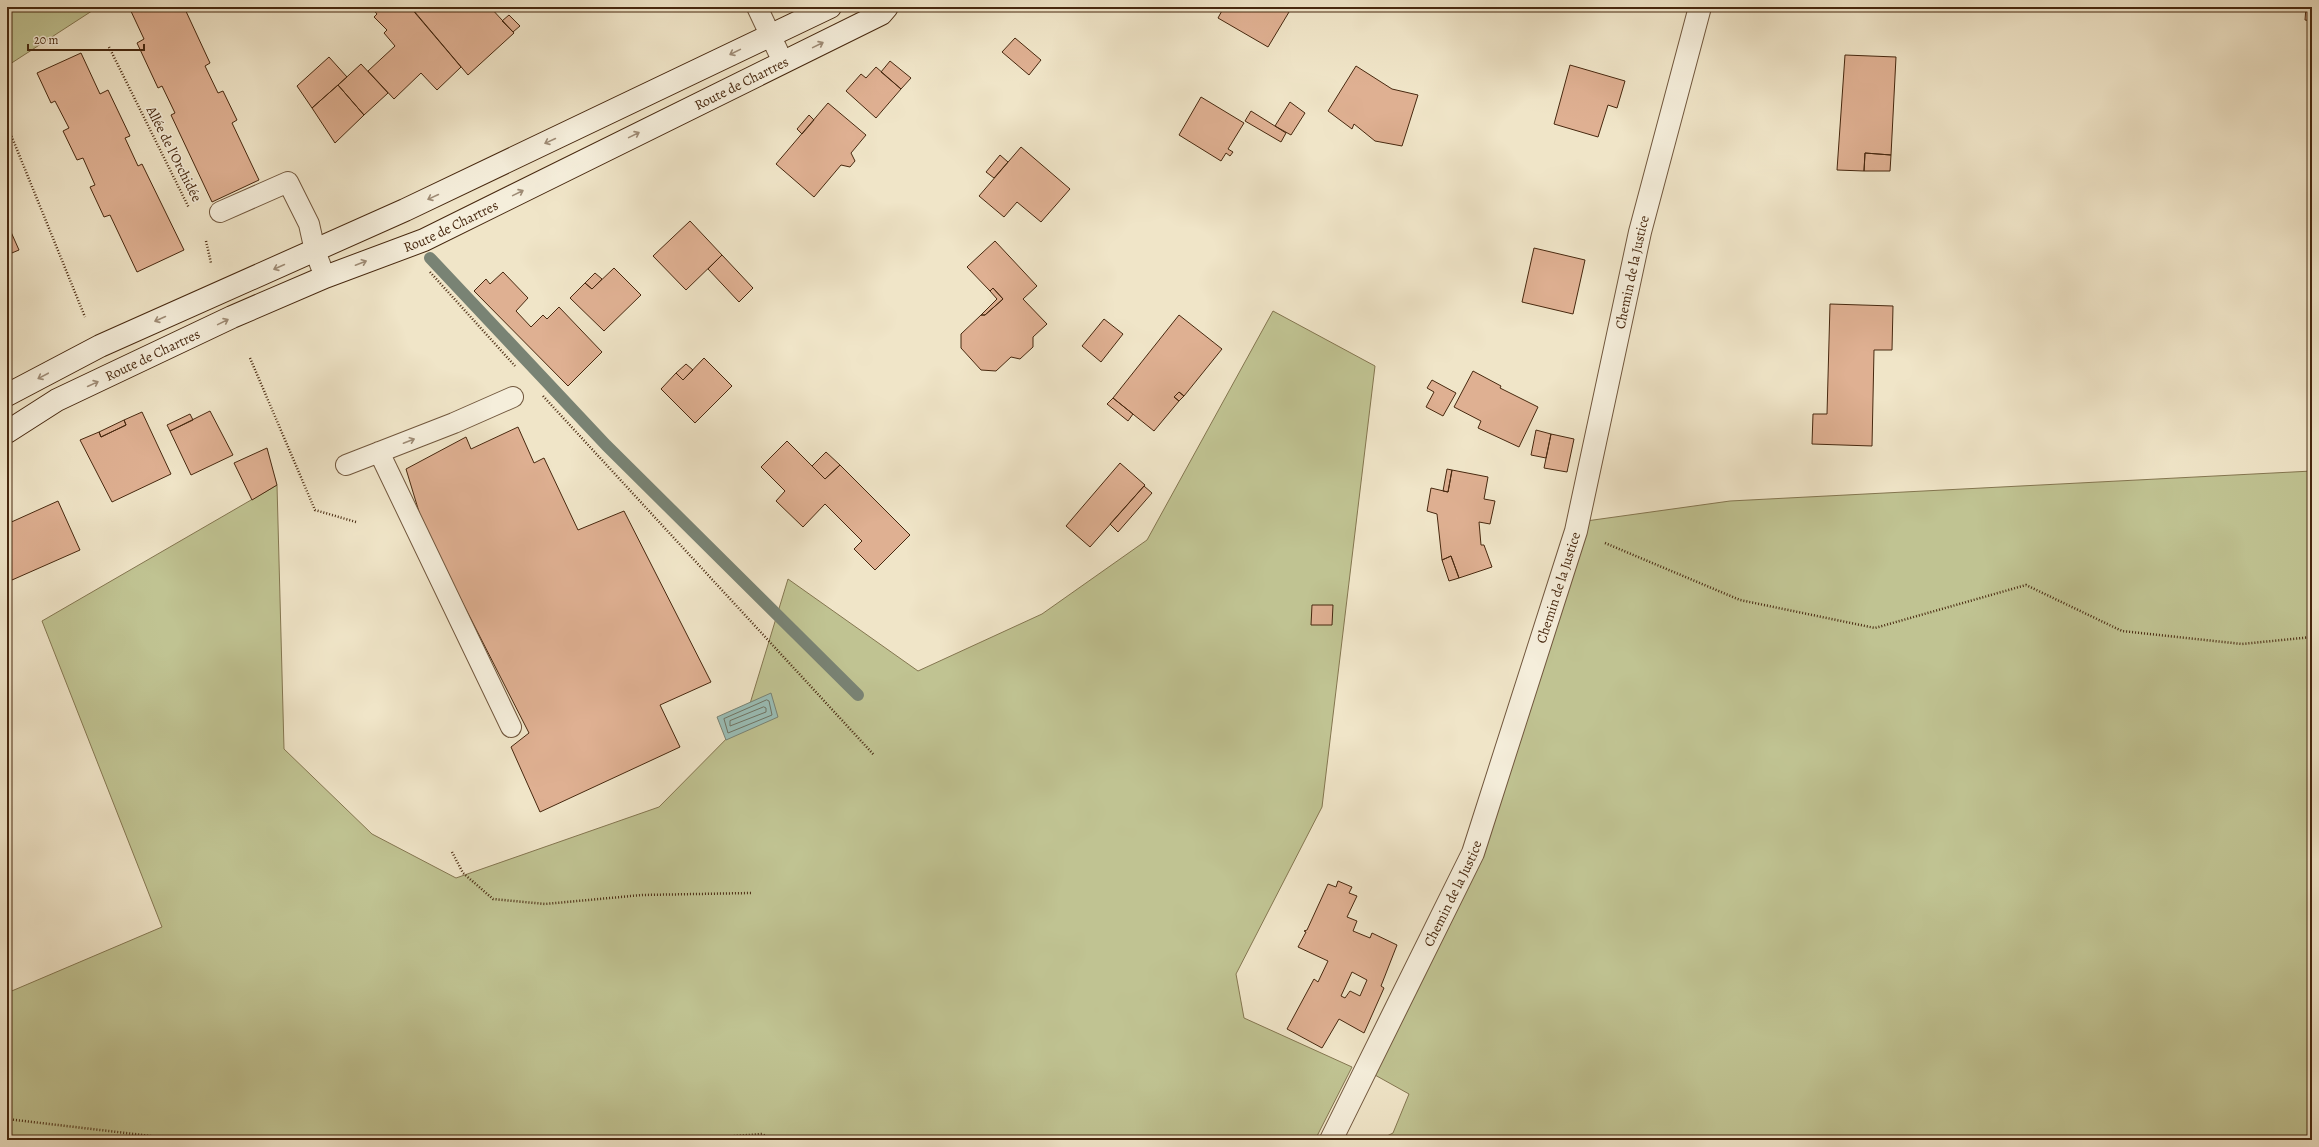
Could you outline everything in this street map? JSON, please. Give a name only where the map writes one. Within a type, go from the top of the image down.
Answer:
[{"type":"main road","name":"Route de Chartres","points":[[7,395],[100,346],[315,251],[572,132],[830,7]]},
{"type":"main road","name":"Route de Chartres","points":[[7,432],[58,400],[232,317],[325,277],[409,244],[424,240],[881,14],[887,7]]},
{"type":"main road","name":"Chemin de la Justice","points":[[1331,1140],[1473,853],[1576,531],[1640,232],[1700,7]]},
{"type":"lane","points":[[757,7],[783,62]]},
{"type":"lane","points":[[220,212],[288,182],[309,224],[315,251],[325,277]]},
{"type":"lane","points":[[346,465],[454,423],[513,397]]},
{"type":"lane","points":[[379,452],[511,727]]},
{"type":"path","name":"Allée de l'Orchidée","points":[[109,47],[191,210]]},
{"type":"path","points":[[7,125],[86,320]]},
{"type":"path","points":[[205,239],[209,246],[211,267]]},
{"type":"path","points":[[409,244],[436,281],[518,369]]},
{"type":"path","points":[[250,358],[315,510],[356,522]]},
{"type":"path","points":[[539,392],[874,755]]},
{"type":"path","points":[[1576,531],[1740,600],[1875,628],[2026,585],[2122,631],[2242,644],[2312,636]]},
{"type":"path","points":[[452,852],[463,873],[493,899],[544,904],[642,895],[751,893]]},
{"type":"path","points":[[7,1118],[185,1140]]},
{"type":"path","points":[[680,1140],[762,1134],[774,1140]]},
{"type":"green space","points":[[7,7],[98,7],[7,66]]},
{"type":"green space","points":[[1273,311],[1375,366],[1322,807],[1236,974],[1244,1018],[1352,1067],[1315,1140],[7,1140],[7,993],[162,927],[42,621],[277,485],[284,749],[372,834],[456,878],[659,807],[745,720],[788,579],[918,671],[1042,614],[1147,540]]},
{"type":"green space","points":[[2312,471],[2312,1140],[1379,1140],[1393,1133],[1409,1094],[1366,1070],[1473,853],[1579,522],[1730,501]]},
{"type":"water","points":[[771,693],[778,717],[726,740],[717,717]]},
{"type":"building","points":[[129,7],[184,7],[210,63],[205,66],[218,93],[223,91],[237,120],[232,123],[259,180],[212,202],[171,115],[175,113],[162,86],[158,88],[137,43],[144,39]]},
{"type":"building","points":[[371,7],[410,7],[461,67],[437,90],[421,73],[394,99],[368,71],[395,46],[384,33],[387,30],[374,17],[377,14]]},
{"type":"building","points":[[419,7],[490,7],[514,33],[468,75],[414,11]]},
{"type":"building","points":[[1224,7],[1292,7],[1268,47],[1218,18]]},
{"type":"building","points":[[2306,7],[2312,7],[2312,21],[2305,20]]},
{"type":"building","points":[[509,15],[520,26],[513,32],[502,21]]},
{"type":"building","points":[[1015,38],[1041,60],[1029,75],[1002,52]]},
{"type":"building","points":[[81,53],[100,94],[108,90],[130,136],[125,138],[138,166],[142,164],[184,250],[137,272],[110,215],[104,217],[90,187],[95,185],[83,158],[77,160],[63,131],[69,128],[55,101],[51,103],[37,73]]},
{"type":"building","points":[[1845,55],[1896,57],[1891,155],[1865,153],[1864,171],[1837,170]]},
{"type":"building","points":[[329,57],[347,77],[312,108],[297,86]]},
{"type":"building","points":[[890,61],[911,78],[901,89],[881,72]]},
{"type":"building","points":[[361,64],[388,93],[364,115],[338,85]]},
{"type":"building","points":[[1570,65],[1625,81],[1617,108],[1608,105],[1598,137],[1554,124]]},
{"type":"building","points":[[1356,66],[1392,89],[1418,95],[1402,146],[1375,141],[1354,124],[1352,129],[1328,111]]},
{"type":"building","points":[[876,67],[901,89],[876,118],[846,91],[861,74],[866,78]]},
{"type":"building","points":[[338,85],[364,115],[335,143],[312,108]]},
{"type":"building","points":[[1201,97],[1244,123],[1228,149],[1233,152],[1230,156],[1226,153],[1221,161],[1179,135]]},
{"type":"building","points":[[1290,102],[1305,113],[1291,135],[1275,126]]},
{"type":"building","points":[[828,103],[866,135],[851,153],[855,161],[850,167],[841,165],[814,197],[776,164]]},
{"type":"building","points":[[1251,111],[1286,133],[1281,142],[1245,121]]},
{"type":"building","points":[[809,115],[814,120],[802,134],[797,129]]},
{"type":"building","points":[[1021,147],[1070,189],[1041,222],[1017,202],[1004,217],[979,196]]},
{"type":"building","points":[[1865,153],[1891,155],[1890,171],[1864,171]]},
{"type":"building","points":[[1000,155],[1008,162],[994,178],[986,172]]},
{"type":"building","points":[[690,221],[722,255],[686,290],[653,256]]},
{"type":"building","points":[[7,223],[19,250],[7,255]]},
{"type":"building","points":[[995,241],[1037,286],[1023,299],[1047,324],[1033,337],[1033,347],[1020,359],[1011,357],[996,371],[981,370],[961,348],[961,334],[981,315],[985,315],[1003,299],[993,288],[990,291],[967,267]]},
{"type":"building","points":[[1534,248],[1585,260],[1573,314],[1522,302]]},
{"type":"building","points":[[722,255],[753,288],[739,302],[708,269]]},
{"type":"building","points":[[614,268],[641,295],[604,331],[570,298],[585,283],[592,289]]},
{"type":"building","points":[[503,272],[528,298],[516,311],[531,327],[543,315],[547,319],[559,307],[602,352],[568,386],[474,291],[486,279],[490,284]]},
{"type":"building","points":[[595,273],[602,279],[592,289],[585,283]]},
{"type":"building","points":[[993,288],[1003,299],[985,315],[981,315],[997,299],[990,291]]},
{"type":"building","points":[[1830,304],[1893,306],[1892,350],[1874,350],[1872,446],[1812,444],[1813,414],[1827,414]]},
{"type":"building","points":[[1179,315],[1222,349],[1184,396],[1179,392],[1174,397],[1179,401],[1154,431],[1113,398]]},
{"type":"building","points":[[1104,319],[1123,334],[1101,362],[1082,346]]},
{"type":"building","points":[[704,358],[732,386],[695,423],[661,389],[676,373],[683,380]]},
{"type":"building","points":[[686,364],[693,370],[683,380],[676,373]]},
{"type":"building","points":[[1473,371],[1501,386],[1500,388],[1538,407],[1519,447],[1478,428],[1481,421],[1454,407]]},
{"type":"building","points":[[1432,380],[1456,393],[1443,416],[1426,407],[1434,392],[1427,388]]},
{"type":"building","points":[[1179,392],[1184,396],[1179,401],[1174,397]]},
{"type":"building","points":[[1113,398],[1133,414],[1128,421],[1107,404]]},
{"type":"building","points":[[210,411],[233,455],[191,475],[170,431]]},
{"type":"building","points":[[142,412],[171,474],[112,502],[80,440],[99,432],[101,437],[126,425],[124,420]]},
{"type":"building","points":[[190,414],[193,420],[170,431],[167,425]]},
{"type":"building","points":[[124,420],[126,425],[101,437],[99,432]]},
{"type":"building","points":[[518,427],[534,463],[544,458],[578,530],[624,511],[711,682],[660,705],[680,747],[540,812],[511,747],[529,733],[423,525],[406,469],[466,437],[471,449]]},
{"type":"building","points":[[1536,430],[1551,434],[1546,458],[1531,455]]},
{"type":"building","points":[[1551,434],[1574,439],[1567,472],[1544,468]]},
{"type":"building","points":[[787,441],[825,479],[840,465],[910,535],[875,570],[854,549],[862,541],[825,504],[803,527],[776,501],[785,491],[761,467]]},
{"type":"building","points":[[267,448],[277,485],[252,500],[234,463]]},
{"type":"building","points":[[826,452],[840,465],[825,479],[812,466]]},
{"type":"building","points":[[1120,463],[1145,485],[1090,547],[1066,526]]},
{"type":"building","points":[[1447,469],[1452,470],[1448,492],[1443,491]]},
{"type":"building","points":[[1452,470],[1488,477],[1484,499],[1495,501],[1490,524],[1479,522],[1481,545],[1484,545],[1492,567],[1459,578],[1451,556],[1442,560],[1437,514],[1427,511],[1431,488],[1448,492]]},
{"type":"building","points":[[1144,486],[1152,493],[1118,532],[1110,524]]},
{"type":"building","points":[[58,501],[80,550],[12,580],[7,569],[7,524]]},
{"type":"building","points":[[1451,556],[1459,578],[1449,581],[1442,560]]},
{"type":"building","points":[[1312,605],[1333,605],[1332,625],[1311,625]]},
{"type":"building","points":[[1338,881],[1352,887],[1349,893],[1357,896],[1347,917],[1357,921],[1353,931],[1370,938],[1372,933],[1397,945],[1381,986],[1384,988],[1364,1033],[1339,1019],[1322,1048],[1287,1029],[1314,979],[1318,982],[1328,961],[1298,947],[1306,932],[1304,931],[1307,930],[1328,884],[1336,887]],"holes":[[[1352,972],[1367,980],[1360,996],[1350,991],[1345,998],[1341,996]]]},
{"type":"waterway","points":[[430,258],[606,445],[858,695]]}]
